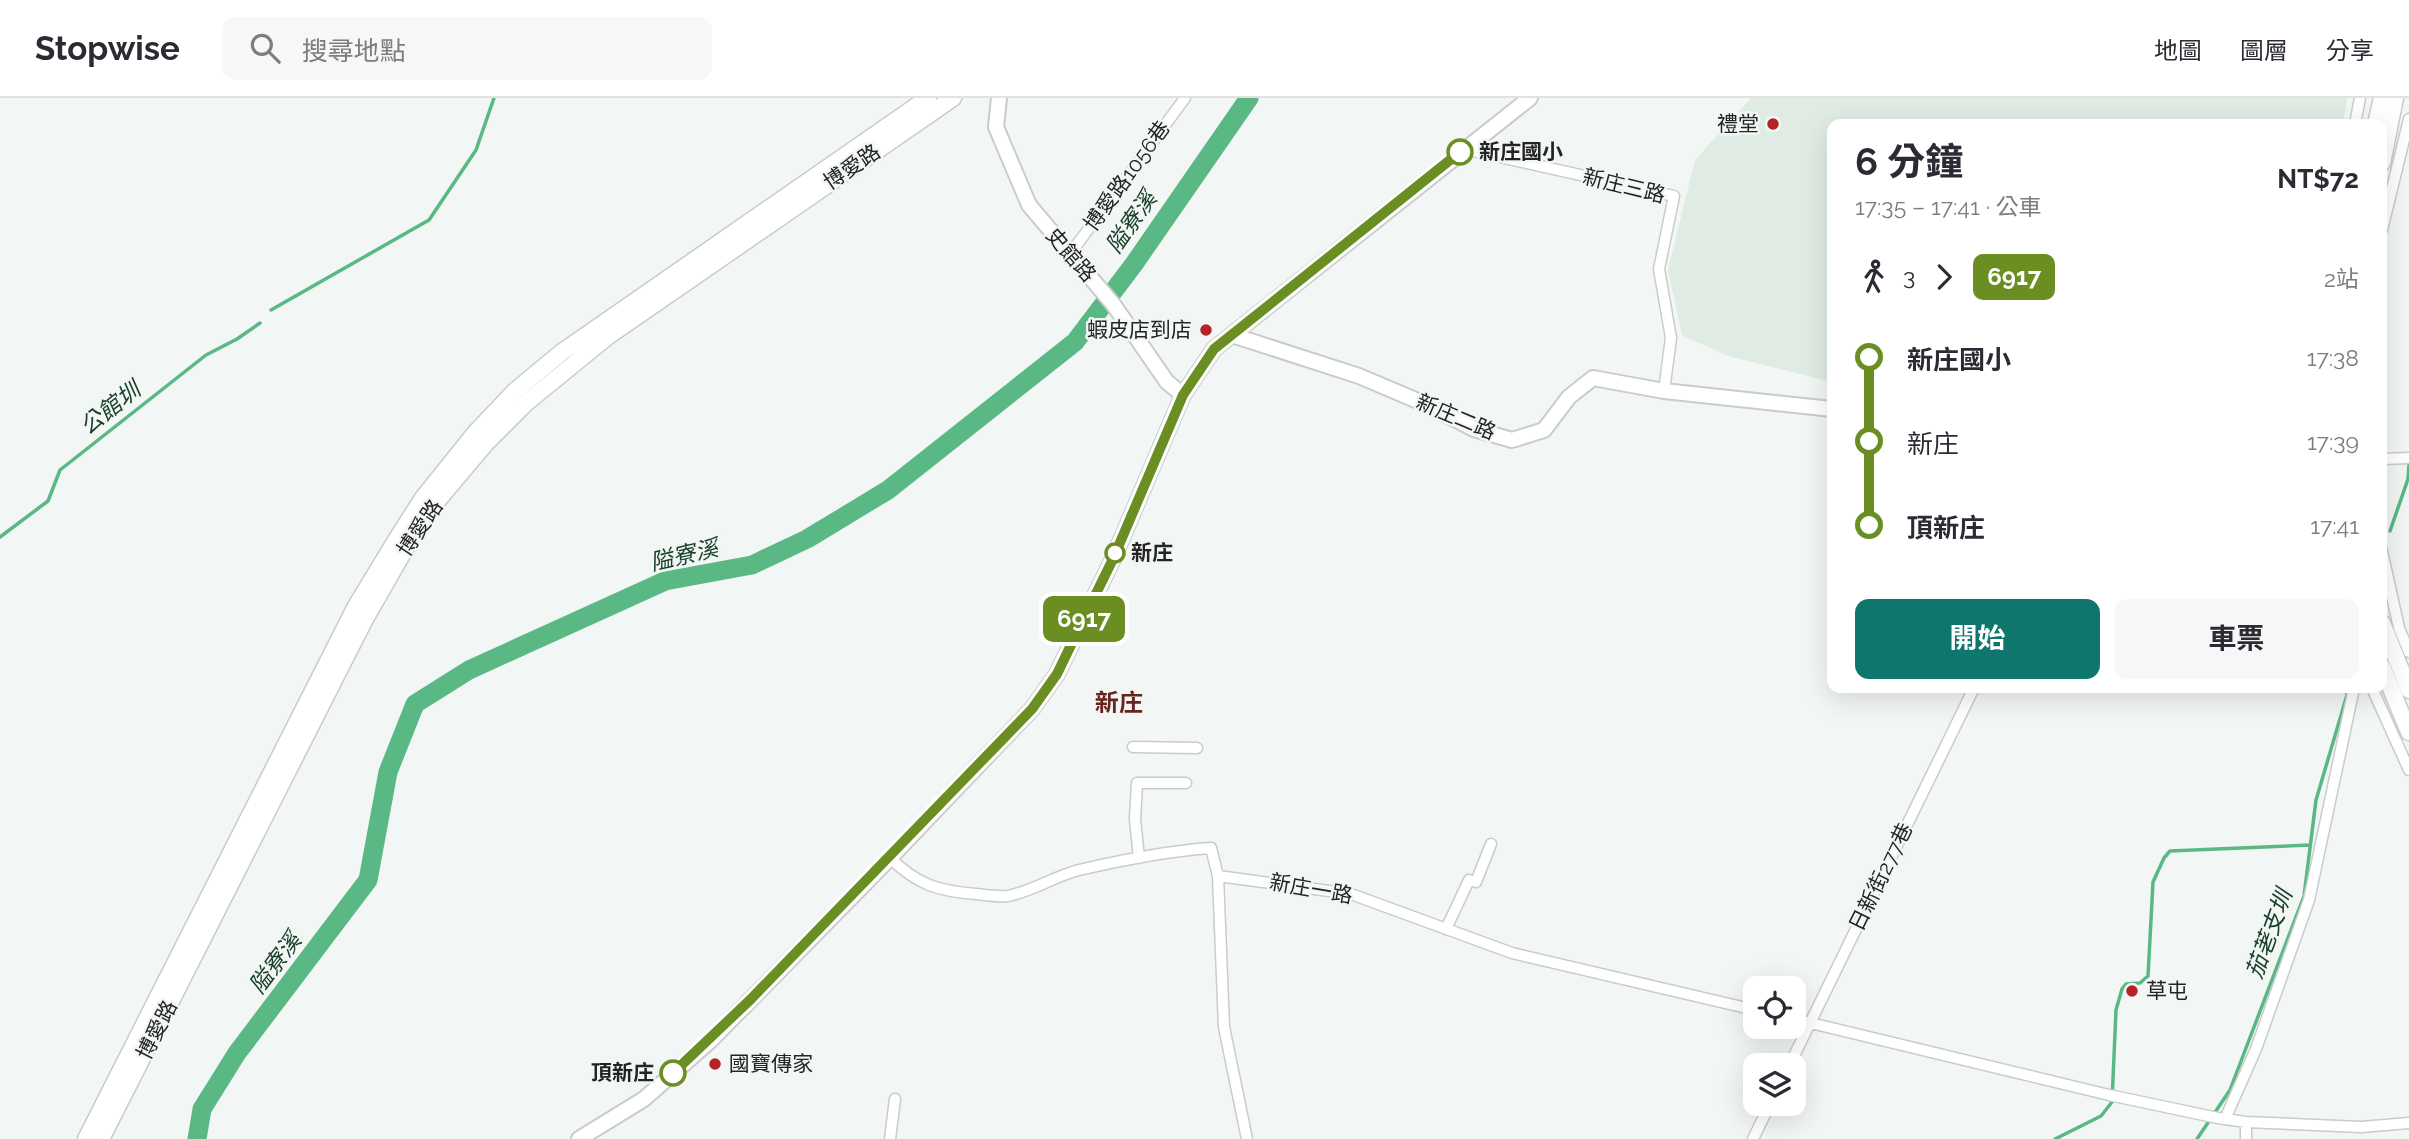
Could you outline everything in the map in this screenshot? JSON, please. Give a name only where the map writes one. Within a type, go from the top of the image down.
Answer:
[{"type":"main road","name":"博愛路","points":[[86,1139],[355,608],[423,498],[520,397],[590,331],[928,98]]},
{"type":"main road","name":"博愛路","points":[[520,397],[953,98]]},
{"type":"main road","points":[[2374,98],[2374,119]]},
{"type":"main road","points":[[2376,119],[2382,98]]},
{"type":"main road","points":[[2387,143],[2398,98]]},
{"type":"main road","name":"博愛路","points":[[101,1139],[365,619],[408,544],[481,437]]},
{"type":"main road","points":[[2387,635],[2409,690]]},
{"type":"main road","points":[[2387,679],[2409,732]]},
{"type":"street","name":"史館路","points":[[999,98],[996,127],[1028,205],[1113,304],[1167,382],[1183,395]]},
{"type":"street","name":"博愛路1056巷","points":[[1073,258],[1185,98]]},
{"type":"street","points":[[579,1139],[644,1099],[691,1057],[890,858],[1032,709],[1057,674],[1113,559],[1183,395],[1214,349],[1530,98]]},
{"type":"street","points":[[2356,119],[2360,98]]},
{"type":"street","points":[[2387,197],[2409,119]]},
{"type":"street","name":"新庄三路","points":[[1464,149],[1674,196],[1659,269],[1671,338],[1664,391]]},
{"type":"street","name":"新庄二路","points":[[1232,335],[1359,376],[1425,404],[1474,429],[1512,440],[1544,430],[1569,397],[1592,378],[1664,391],[1827,408]]},
{"type":"street","points":[[2387,459],[2409,458]]},
{"type":"street","points":[[2387,574],[2399,628],[2409,652]]},
{"type":"street","name":"日新街277巷","points":[[1795,1053],[1972,693]]},
{"type":"street","points":[[2217,1118],[2256,1049],[2309,900],[2353,693]]},
{"type":"street","points":[[2374,693],[2409,769]]},
{"type":"street","points":[[1133,747],[1196,748]]},
{"type":"street","points":[[1139,858],[1135,819],[1137,783],[1186,783]]},
{"type":"street","points":[[1446,929],[1469,880],[1476,882],[1491,844]]},
{"type":"street","points":[[890,858],[907,875],[930,887],[953,892],[1006,896],[1039,887],[1075,871],[1170,850],[1211,848],[1218,876],[1224,1027],[1247,1139]]},
{"type":"street","name":"新庄一路","points":[[1218,876],[1351,894],[1512,953],[1743,1007]]},
{"type":"street","points":[[1806,1022],[2109,1095],[2217,1118],[2246,1122],[2361,1127],[2409,1123]]},
{"type":"street","points":[[890,1139],[895,1099]]},
{"type":"street","points":[[1753,1139],[1764,1116]]},
{"type":"street","points":[[2246,1122],[2246,1139]]},
{"type":"shaded area","points":[[1751,98],[2347,98],[2344,119],[1827,119],[1827,381],[1728,356],[1682,335],[1668,270],[1695,160]]},
{"type":"waterway","name":"公館圳","points":[[271,310],[429,220],[476,150],[494,98]]},
{"type":"waterway","name":"隘寮溪","points":[[197,1139],[202,1109],[237,1053],[368,880],[388,772],[415,704],[469,670],[665,581],[752,565],[807,539],[888,490],[1075,342],[1134,264],[1249,98]]},
{"type":"waterway","name":"公館圳","points":[[0,537],[48,501],[60,470],[206,355],[260,323]]},
{"type":"waterway","points":[[2390,531],[2408,479],[2409,464]]},
{"type":"waterway","name":"茄荖支圳","points":[[2197,1139],[2230,1090],[2304,896],[2316,800],[2347,693]]},
{"type":"waterway","points":[[2055,1139],[2101,1116],[2112,1102],[2116,1010],[2126,984],[2140,983],[2148,976],[2153,882],[2170,851],[2310,845]]},
{"type":"bus line","name":"6917","points":[[673,1073],[710,1041],[1032,709],[1057,674],[1113,559],[1183,395],[1214,349],[1460,152]]},
{"type":"place","name":"禮堂","points":[[1773,124]]},
{"type":"place","name":"新庄國小","points":[[1460,152]]},
{"type":"place","name":"蝦皮店到店","points":[[1206,330]]},
{"type":"place","name":"新庄","points":[[1115,553]]},
{"type":"place","name":"草屯","points":[[2132,991]]},
{"type":"place","name":"國寶傳家","points":[[715,1064]]},
{"type":"place","name":"頂新庄","points":[[673,1073]]},
{"type":"district","name":"新庄","points":[[1119,703]]}]
